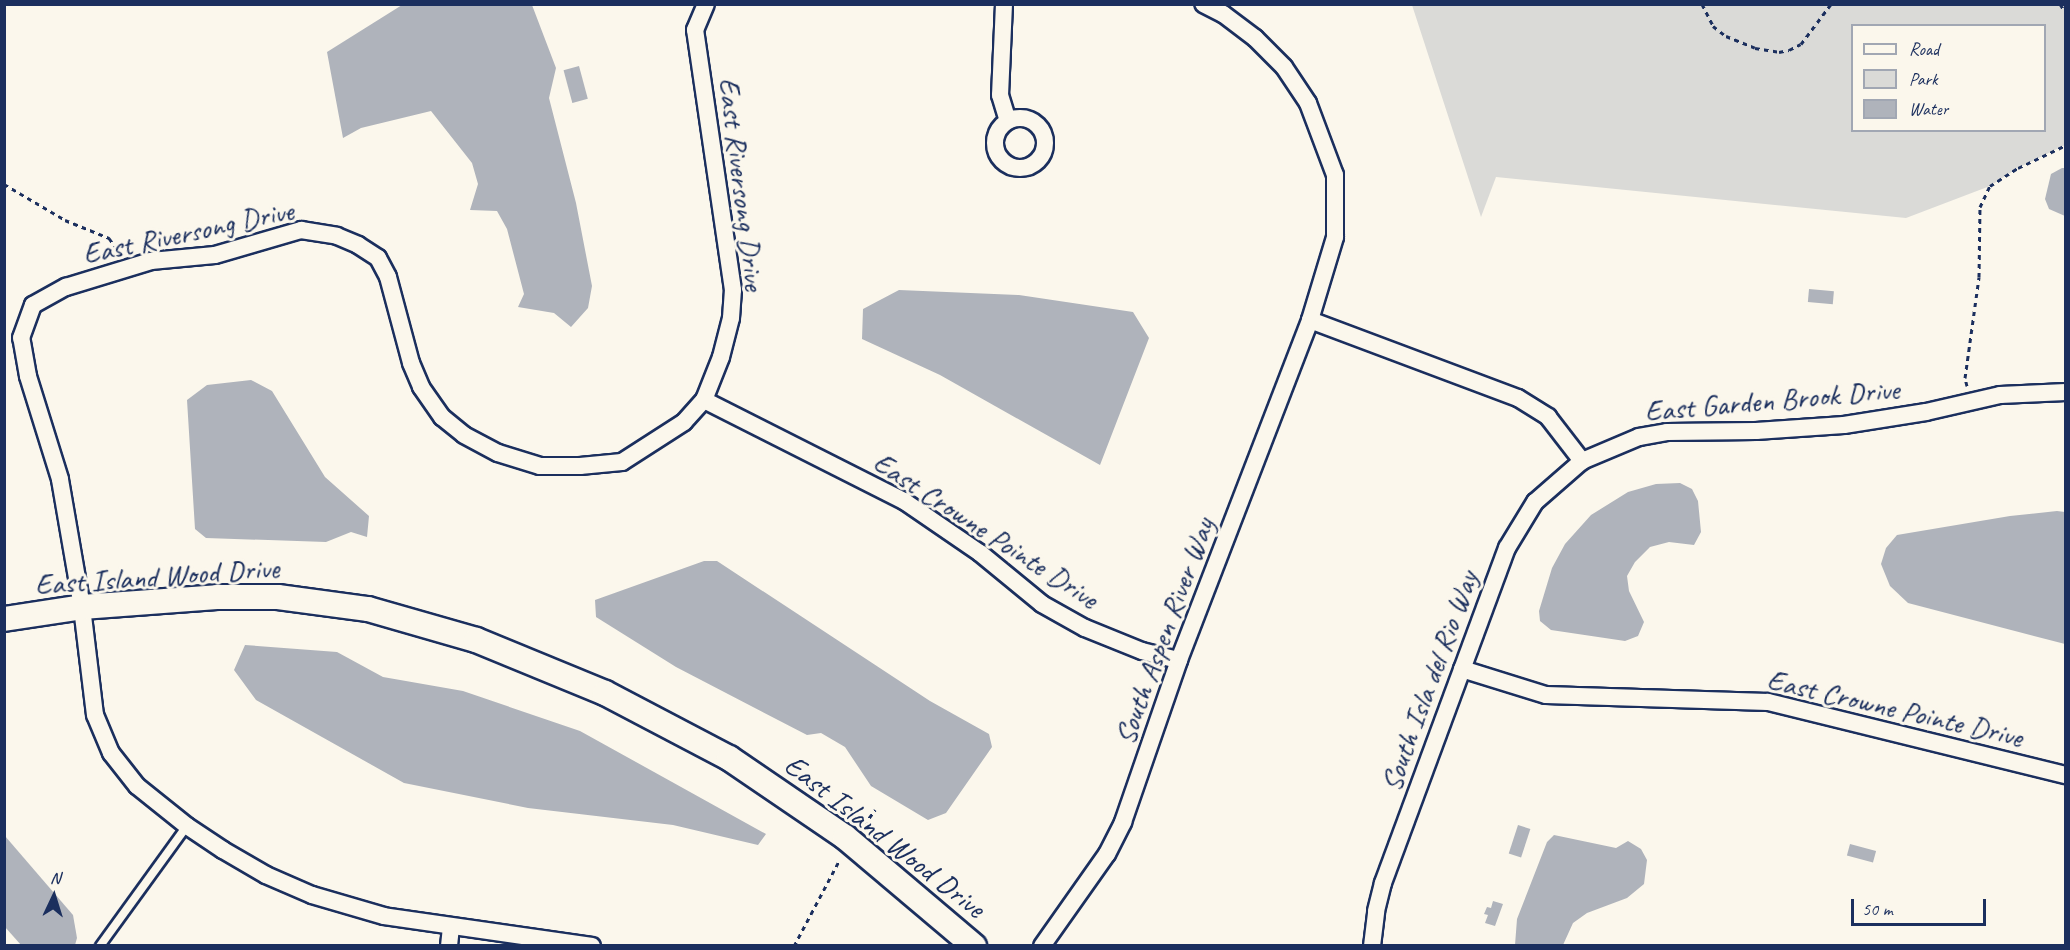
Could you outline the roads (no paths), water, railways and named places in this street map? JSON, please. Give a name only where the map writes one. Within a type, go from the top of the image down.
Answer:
[{"type":"street","name":"East Riversong Drive","points":[[82,607],[60,479],[28,376],[21,338],[33,305],[66,287],[151,261],[215,255],[301,230],[337,236],[358,245],[378,258],[391,285],[411,363],[421,387],[442,417],[464,435],[498,453],[540,466],[580,466],[622,462],[684,422],[704,400],[721,357],[731,318],[733,290],[695,30],[706,4]]},
{"type":"street","points":[[1004,4],[1000,95],[1008,121]]},
{"type":"street","points":[[1203,4],[1223,14],[1255,38],[1284,67],[1308,103],[1327,147],[1335,175],[1335,237],[1310,320],[1518,399],[1548,417],[1582,461]]},
{"type":"street","name":"South Aspen River Way","points":[[1042,945],[1107,854],[1123,822],[1179,660],[1310,320]]},
{"type":"street","name":"East Garden Brook Drive","points":[[1582,461],[1639,437],[1667,432],[1756,431],[1844,426],[2000,395],[2066,392]]},
{"type":"street","name":"East Crowne Pointe Drive","points":[[704,400],[904,501],[980,553],[1042,604],[1085,628],[1142,651],[1179,660]]},
{"type":"street","name":"South Isla del Rio Way","points":[[1372,945],[1376,911],[1383,883],[1507,548],[1534,502],[1582,461]]},
{"type":"street","name":"East Island Wood Drive","points":[[4,619],[82,607],[217,597],[308,600],[397,616],[487,644],[605,693],[729,758],[845,837],[974,945]]},
{"type":"street","points":[[82,607],[95,715],[106,744],[123,771],[137,786],[187,826],[266,875],[312,895],[384,916],[592,945]]},
{"type":"street","name":"East Crowne Pointe Drive","points":[[1462,669],[1546,695],[1767,702],[2066,775]]},
{"type":"street","points":[[448,945],[451,927]]},
{"type":"lane","points":[[100,945],[187,826]]},
{"type":"water","points":[[402,5],[532,5],[556,68],[549,98],[576,203],[592,286],[588,308],[571,327],[554,313],[518,307],[524,294],[507,229],[497,211],[470,210],[478,184],[472,163],[431,111],[361,128],[343,138],[327,52]]},
{"type":"water","points":[[579,66],[588,99],[572,103],[564,70]]},
{"type":"water","points":[[2065,168],[2065,216],[2049,209],[2045,199],[2051,174]]},
{"type":"water","points":[[1809,289],[1834,291],[1833,304],[1808,302]]},
{"type":"water","points":[[899,290],[1019,295],[1133,312],[1149,338],[1100,465],[940,375],[862,339],[863,309]]},
{"type":"water","points":[[251,380],[272,391],[325,477],[369,516],[367,537],[351,532],[326,542],[206,538],[195,529],[187,400],[207,385]]},
{"type":"water","points":[[1680,483],[1692,489],[1698,501],[1701,532],[1694,545],[1669,542],[1650,547],[1635,562],[1627,576],[1629,591],[1644,622],[1638,636],[1625,641],[1551,630],[1540,621],[1539,611],[1552,568],[1565,544],[1591,515],[1628,492],[1656,484]]},
{"type":"water","points":[[2065,512],[2065,644],[1908,603],[1890,586],[1881,564],[1886,548],[1897,535],[2010,516]]},
{"type":"water","points":[[704,561],[717,561],[930,701],[989,734],[992,747],[946,813],[928,820],[871,786],[845,747],[821,733],[807,735],[676,667],[596,617],[595,600]]},
{"type":"water","points":[[245,645],[337,652],[383,677],[463,691],[580,731],[766,834],[758,845],[673,825],[528,808],[404,783],[256,700],[234,670]]},
{"type":"water","points":[[1518,825],[1530,829],[1521,858],[1509,854]]},
{"type":"water","points":[[1554,835],[1616,848],[1628,841],[1641,849],[1647,860],[1644,884],[1627,898],[1587,913],[1573,923],[1563,945],[1515,945],[1517,919],[1547,842]]},
{"type":"water","points":[[5,836],[73,915],[77,938],[75,945],[21,945],[5,927]]},
{"type":"water","points":[[1850,844],[1876,851],[1873,863],[1847,856]]},
{"type":"water","points":[[1493,901],[1503,904],[1495,926],[1485,923],[1488,915],[1484,914],[1487,907],[1491,908]]}]
